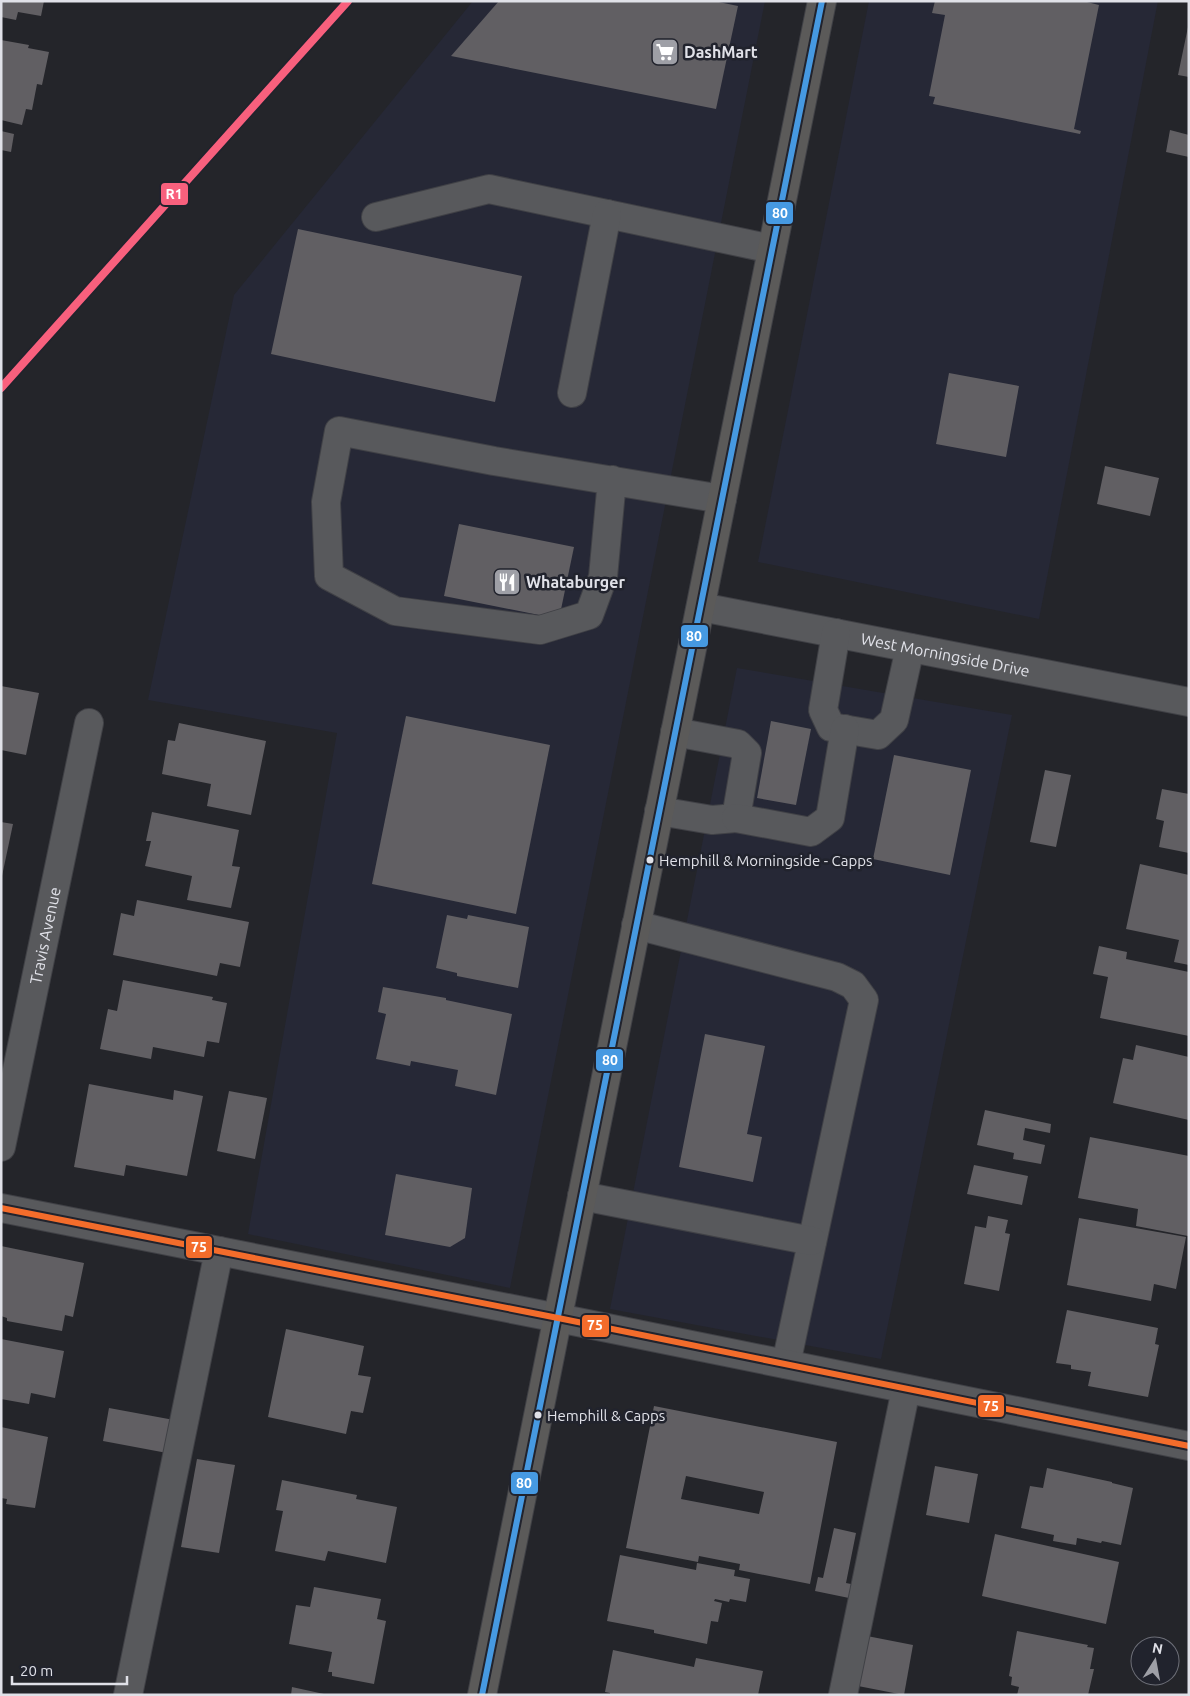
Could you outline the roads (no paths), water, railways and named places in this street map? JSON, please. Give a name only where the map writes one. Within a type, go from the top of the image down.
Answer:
[{"type":"main road","points":[[482,1695],[822,1]]},
{"type":"street","points":[[376,217],[489,189],[772,249]]},
{"type":"street","points":[[572,393],[607,214]]},
{"type":"street","points":[[612,480],[603,577],[589,615],[540,630],[395,611],[330,576],[326,502],[339,431],[494,461],[612,480],[722,498]]},
{"type":"street","name":"West Morningside Drive","points":[[700,607],[1189,702]]},
{"type":"street","points":[[836,633],[823,710],[831,727],[878,735],[894,720],[910,648]]},
{"type":"street","name":"Travis Avenue","points":[[1,1147],[89,723]]},
{"type":"street","points":[[659,811],[712,820],[736,818],[811,832],[830,818],[845,729]]},
{"type":"street","points":[[675,732],[738,744],[747,753],[736,818]]},
{"type":"street","points":[[636,925],[837,977],[853,985],[864,1000],[786,1364]]},
{"type":"street","points":[[582,1196],[812,1241]]},
{"type":"street","points":[[1,1208],[219,1250],[1189,1446]]},
{"type":"street","points":[[128,1695],[219,1250]]},
{"type":"street","points":[[843,1695],[906,1389]]},
{"type":"place","name":"DashMart","points":[[665,52]]},
{"type":"place","name":"Whataburger","points":[[507,582]]},
{"type":"place","name":"Hemphill & Morningside - Capps","points":[[650,860]]},
{"type":"place","name":"Hemphill & Capps","points":[[538,1415]]}]
